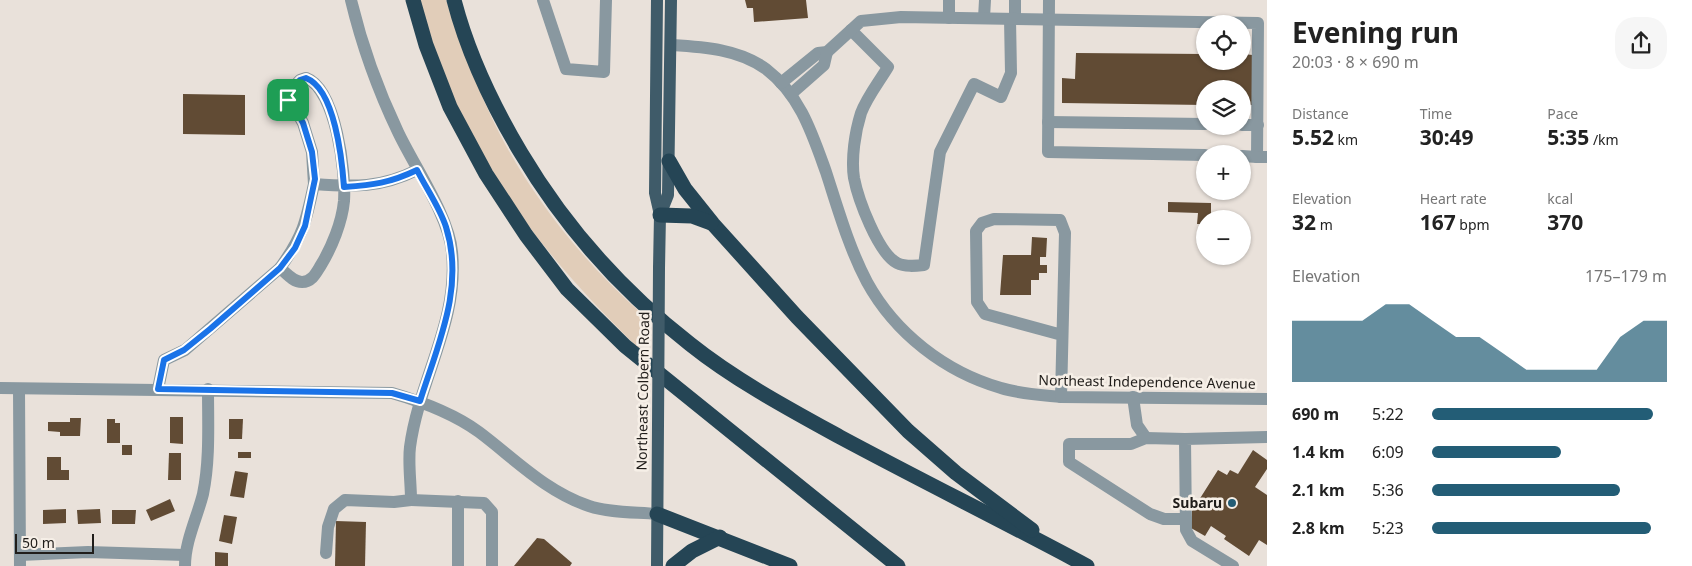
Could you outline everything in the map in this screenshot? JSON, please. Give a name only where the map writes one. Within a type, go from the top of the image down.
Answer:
[{"type":"highway","points":[[413,0],[426,45],[450,108],[486,174],[526,235],[568,289],[625,346],[898,566]]},
{"type":"highway","points":[[454,0],[479,73],[506,128],[533,173],[566,222],[620,282],[655,316],[692,346],[806,418],[1088,566]]},
{"type":"highway","points":[[669,161],[685,189],[712,224],[797,317],[908,431],[956,473],[1001,508],[1088,566]]},
{"type":"highway","points":[[660,216],[692,216],[712,224]]},
{"type":"highway","points":[[657,514],[720,537],[790,566]]},
{"type":"highway","points":[[674,566],[692,551],[720,537]]},
{"type":"main road","name":"Northeast Colbern Road","points":[[656,0],[655,193],[660,216],[658,566]]},
{"type":"main road","name":"Northeast Colbern Road","points":[[660,216],[668,195],[671,0]]},
{"type":"street","points":[[351,0],[362,41],[381,93],[417,170],[446,225],[452,249],[454,272],[449,314],[420,401],[410,448],[412,500]]},
{"type":"street","points":[[543,0],[566,69],[604,72],[606,0]]},
{"type":"street","points":[[949,0],[949,18]]},
{"type":"street","points":[[984,18],[985,0]]},
{"type":"street","points":[[851,30],[888,67],[861,114],[854,152],[854,178],[872,230],[883,250],[896,262],[906,266],[924,265],[940,152],[974,84],[1001,97],[1011,73],[1012,19],[1015,0]]},
{"type":"street","points":[[1049,0],[1048,152],[1196,156]]},
{"type":"street","points":[[791,94],[824,65],[827,52],[851,30],[862,21],[876,18],[1258,23],[1258,125],[1262,157]]},
{"type":"street","name":"Northeast Independence Avenue","points":[[671,45],[725,51],[748,59],[781,83],[791,94],[803,112],[814,138],[855,258],[868,284],[903,330],[926,351],[975,379],[1019,392],[1061,396],[1267,399]]},
{"type":"street","points":[[781,83],[818,53],[827,52]]},
{"type":"street","points":[[158,389],[164,360],[184,350],[280,268],[295,248],[305,226],[314,184],[312,152],[303,123],[287,94],[300,80],[306,78],[315,84],[329,108],[341,146],[344,202],[334,238],[314,277],[301,282],[295,281],[280,268]]},
{"type":"street","points":[[1048,122],[1196,124]]},
{"type":"street","points":[[1251,125],[1258,125]]},
{"type":"street","points":[[314,184],[344,187],[376,185],[395,181],[417,170]]},
{"type":"street","points":[[1061,396],[1065,233],[1060,220],[994,219],[982,223],[976,231],[977,302],[985,314],[1062,335]]},
{"type":"street","points":[[0,388],[208,389],[392,393],[420,401],[451,414],[478,431],[549,488],[602,509],[657,514]]},
{"type":"street","points":[[19,389],[20,561],[88,552],[185,560],[203,494],[208,460],[208,389]]},
{"type":"street","points":[[1133,397],[1137,426],[1146,438]]},
{"type":"street","points":[[1186,518],[1164,520],[1150,514],[1069,462],[1069,444],[1131,444],[1146,438],[1267,437]]},
{"type":"street","points":[[1185,439],[1186,530],[1192,541],[1233,566]]},
{"type":"street","points":[[326,553],[328,526],[334,508],[345,500],[484,503],[492,512],[492,566]]},
{"type":"street","points":[[458,501],[458,566]]},
{"type":"shaded area","points":[[419,0],[446,0],[466,57],[490,114],[519,169],[575,246],[596,270],[641,313],[639,349],[553,257],[503,191],[462,119],[441,70]]},
{"type":"building","points":[[745,0],[806,0],[808,18],[754,22],[753,8],[747,8]]},
{"type":"building","points":[[1076,53],[1196,54],[1196,70],[1251,70],[1251,55],[1253,55],[1252,105],[1251,80],[1196,80],[1196,105],[1062,103],[1062,78],[1075,79]]},
{"type":"building","points":[[183,94],[245,95],[245,135],[183,134]]},
{"type":"building","points":[[1168,202],[1211,203],[1211,210],[1196,210],[1196,213],[1168,212]]},
{"type":"building","points":[[1032,237],[1047,238],[1046,257],[1040,257],[1040,265],[1047,265],[1047,273],[1039,273],[1039,280],[1031,280],[1031,295],[1000,295],[1003,255],[1031,255]]},
{"type":"building","points":[[170,417],[183,417],[183,444],[170,443]]},
{"type":"building","points":[[70,418],[81,418],[80,436],[60,436],[60,432],[48,431],[48,422],[70,422]]},
{"type":"building","points":[[107,419],[115,419],[115,423],[120,423],[120,443],[107,443]]},
{"type":"building","points":[[229,419],[243,419],[242,439],[229,439]]},
{"type":"building","points":[[122,445],[132,445],[132,455],[122,455]]},
{"type":"building","name":"Subaru","points":[[1253,450],[1267,460],[1267,469],[1255,487],[1267,495],[1267,545],[1259,540],[1249,556],[1224,539],[1226,536],[1211,526],[1205,536],[1191,528],[1192,511],[1218,470],[1227,475],[1230,470],[1238,474]]},
{"type":"building","points":[[238,452],[251,452],[251,458],[238,458]]},
{"type":"building","points":[[169,453],[181,453],[181,480],[168,480]]},
{"type":"building","points":[[47,457],[61,457],[61,470],[69,470],[69,480],[47,480]]},
{"type":"building","points":[[235,471],[248,473],[244,498],[230,496]]},
{"type":"building","points":[[170,499],[175,511],[151,521],[146,510]]},
{"type":"building","points":[[66,509],[66,523],[43,524],[43,510]]},
{"type":"building","points":[[100,509],[101,523],[78,524],[77,510]]},
{"type":"building","points":[[112,510],[136,510],[135,524],[112,524]]},
{"type":"building","points":[[224,515],[237,517],[232,544],[219,541]]},
{"type":"building","points":[[336,521],[366,522],[365,566],[335,566]]},
{"type":"building","points":[[537,538],[544,539],[572,563],[570,566],[514,566]]},
{"type":"building","points":[[215,552],[228,553],[228,566],[215,566]]},
{"type":"place","name":"Subaru","points":[[1232,503]]},
{"type":"route","points":[[306,78],[315,84],[329,108],[341,146],[344,187],[376,185],[395,181],[417,170],[446,225],[452,249],[454,272],[449,314],[420,401],[392,393],[354,391],[158,389],[164,360],[184,350],[280,268],[295,248],[305,226],[315,179],[312,152],[303,123],[288,100],[287,94],[300,80],[306,78]]}]
